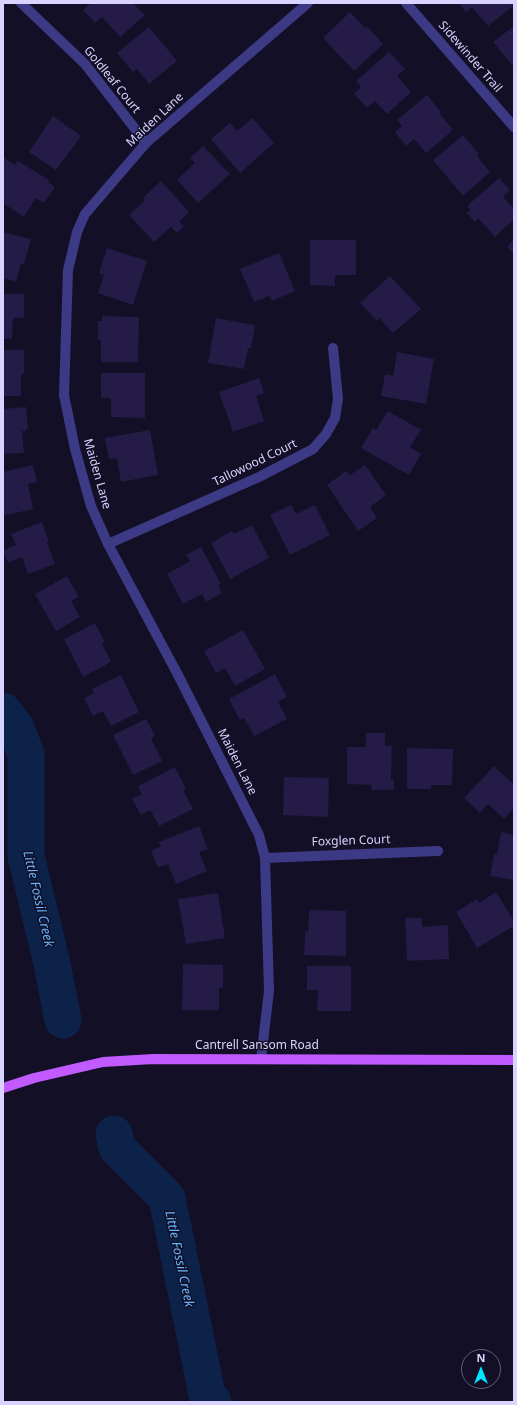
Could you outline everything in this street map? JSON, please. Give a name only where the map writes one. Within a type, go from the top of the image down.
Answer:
[{"type":"main road","name":"Cantrell Sansom Road","points":[[3,1088],[34,1078],[103,1062],[153,1059],[514,1060]]},
{"type":"street","name":"Goldleaf Court","points":[[20,3],[85,64],[146,143]]},
{"type":"street","name":"Maiden Lane","points":[[261,1059],[269,991],[265,858],[259,835],[178,673],[108,544],[90,506],[75,449],[64,395],[68,270],[77,232],[85,214],[146,143],[308,3]]},
{"type":"street","name":"Sidewinder Trail","points":[[406,3],[514,127]]},
{"type":"street","name":"Tallowood Court","points":[[108,544],[259,477],[313,449],[326,434],[335,418],[338,398],[333,348]]},
{"type":"street","name":"Foxglen Court","points":[[265,858],[438,851]]},
{"type":"building","points":[[91,3],[133,3],[145,15],[120,37],[102,17],[95,23],[83,10]]},
{"type":"building","points":[[459,3],[514,3],[514,5],[488,26],[472,7],[466,12]]},
{"type":"building","points":[[350,12],[365,28],[367,26],[383,44],[354,71],[323,38]]},
{"type":"building","points":[[514,26],[514,67],[493,42]]},
{"type":"building","points":[[149,27],[177,61],[149,84],[137,69],[133,72],[117,53]]},
{"type":"building","points":[[389,52],[405,69],[397,76],[411,92],[387,114],[375,101],[367,108],[354,94],[361,87],[356,81]]},
{"type":"building","points":[[427,95],[453,130],[426,153],[414,139],[406,146],[395,132],[402,126],[397,120]]},
{"type":"building","points":[[53,116],[81,136],[56,170],[29,152]]},
{"type":"building","points":[[253,118],[274,143],[240,173],[211,139],[230,123],[237,131]]},
{"type":"building","points":[[463,135],[479,154],[477,156],[490,172],[463,196],[433,160]]},
{"type":"building","points":[[203,146],[230,174],[198,203],[177,180],[195,163],[190,158]]},
{"type":"building","points":[[3,157],[15,165],[18,161],[49,180],[48,182],[55,187],[44,203],[36,198],[24,217],[3,203]]},
{"type":"building","points":[[499,178],[510,190],[503,197],[514,209],[514,219],[495,237],[478,218],[475,222],[467,213],[470,210],[467,206]]},
{"type":"building","points":[[161,181],[189,212],[179,222],[184,226],[177,233],[171,227],[154,242],[129,215],[145,200],[143,198]]},
{"type":"building","points":[[3,232],[31,239],[24,264],[21,263],[16,282],[3,278]]},
{"type":"building","points":[[310,240],[356,240],[356,275],[335,275],[335,286],[310,285]]},
{"type":"building","points":[[514,240],[514,255],[507,246]]},
{"type":"building","points":[[107,248],[147,261],[133,305],[98,293],[104,275],[99,273]]},
{"type":"building","points":[[279,253],[295,291],[272,301],[269,296],[254,302],[240,269]]},
{"type":"building","points":[[390,276],[421,309],[393,333],[379,318],[377,321],[360,303]]},
{"type":"building","points":[[3,294],[24,294],[24,318],[13,318],[12,339],[3,339]]},
{"type":"building","points":[[102,316],[139,317],[138,362],[101,362],[101,340],[98,340],[98,321],[102,321]]},
{"type":"building","points":[[216,318],[255,325],[251,348],[248,348],[244,369],[208,363]]},
{"type":"building","points":[[3,350],[24,350],[24,374],[21,374],[21,396],[3,396]]},
{"type":"building","points":[[397,352],[434,359],[426,404],[381,396],[385,374],[393,376]]},
{"type":"building","points":[[101,373],[145,373],[145,418],[111,417],[111,398],[101,398]]},
{"type":"building","points":[[259,378],[264,393],[256,396],[264,421],[233,432],[219,392]]},
{"type":"building","points":[[26,407],[28,428],[26,431],[22,431],[24,453],[3,454],[3,409]]},
{"type":"building","points":[[388,411],[421,430],[410,447],[421,454],[409,475],[361,448],[373,428],[376,430]]},
{"type":"building","points":[[150,430],[158,475],[121,482],[117,458],[109,459],[105,438]]},
{"type":"building","points":[[33,465],[37,482],[28,484],[33,509],[3,516],[3,472]]},
{"type":"building","points":[[365,465],[386,495],[370,507],[377,518],[358,531],[327,485],[346,471],[350,475]]},
{"type":"building","points":[[291,505],[296,514],[315,505],[330,535],[290,555],[270,515]]},
{"type":"building","points":[[42,522],[49,542],[47,543],[55,564],[28,574],[22,557],[8,563],[3,550],[16,545],[11,534]]},
{"type":"building","points":[[252,525],[269,558],[230,579],[211,543],[232,531],[234,534]]},
{"type":"building","points":[[201,547],[221,584],[218,585],[222,593],[206,602],[202,594],[183,604],[167,574],[190,561],[186,555]]},
{"type":"building","points":[[67,576],[79,597],[71,601],[80,617],[56,631],[35,594]]},
{"type":"building","points":[[95,623],[105,642],[102,644],[111,662],[83,677],[64,639]]},
{"type":"building","points":[[243,630],[265,669],[235,686],[225,668],[216,673],[204,651]]},
{"type":"building","points":[[275,674],[287,697],[278,702],[287,719],[254,736],[244,718],[240,720],[229,699]]},
{"type":"building","points":[[121,675],[139,712],[111,726],[103,711],[93,716],[84,698],[94,693],[92,689]]},
{"type":"building","points":[[146,719],[155,736],[151,738],[162,761],[133,775],[113,735]]},
{"type":"building","points":[[366,733],[385,733],[385,746],[392,746],[391,780],[394,780],[394,790],[371,790],[372,785],[347,784],[347,747],[366,747]]},
{"type":"building","points":[[407,748],[453,749],[452,785],[431,785],[431,789],[407,789]]},
{"type":"building","points":[[494,766],[514,785],[514,808],[504,819],[488,804],[480,813],[464,798]]},
{"type":"building","points":[[175,767],[186,789],[183,790],[193,809],[159,826],[150,810],[141,815],[132,799],[142,794],[138,786]]},
{"type":"building","points":[[284,777],[329,778],[328,817],[283,815]]},
{"type":"building","points":[[199,826],[208,849],[199,852],[207,871],[176,884],[168,864],[158,868],[151,851],[161,846],[159,842]]},
{"type":"building","points":[[501,832],[514,835],[514,880],[490,876],[494,854],[497,854]]},
{"type":"building","points":[[496,892],[514,921],[514,926],[477,948],[456,912],[477,899],[479,903]]},
{"type":"building","points":[[218,893],[225,938],[186,944],[178,899]]},
{"type":"building","points":[[309,910],[346,911],[346,956],[304,955],[305,931],[308,931]]},
{"type":"building","points":[[405,918],[422,918],[422,927],[448,925],[449,959],[407,961]]},
{"type":"building","points":[[183,964],[223,965],[223,988],[219,988],[219,1010],[182,1010]]},
{"type":"building","points":[[307,966],[351,966],[351,1011],[317,1011],[318,990],[307,990]]},
{"type":"waterway","name":"Little Fossil Creek","points":[[3,711],[15,726],[26,754],[26,856],[52,964],[63,1020]]},
{"type":"waterway","name":"Little Fossil Creek","points":[[114,1134],[117,1148],[167,1198],[207,1394],[213,1402]]}]
